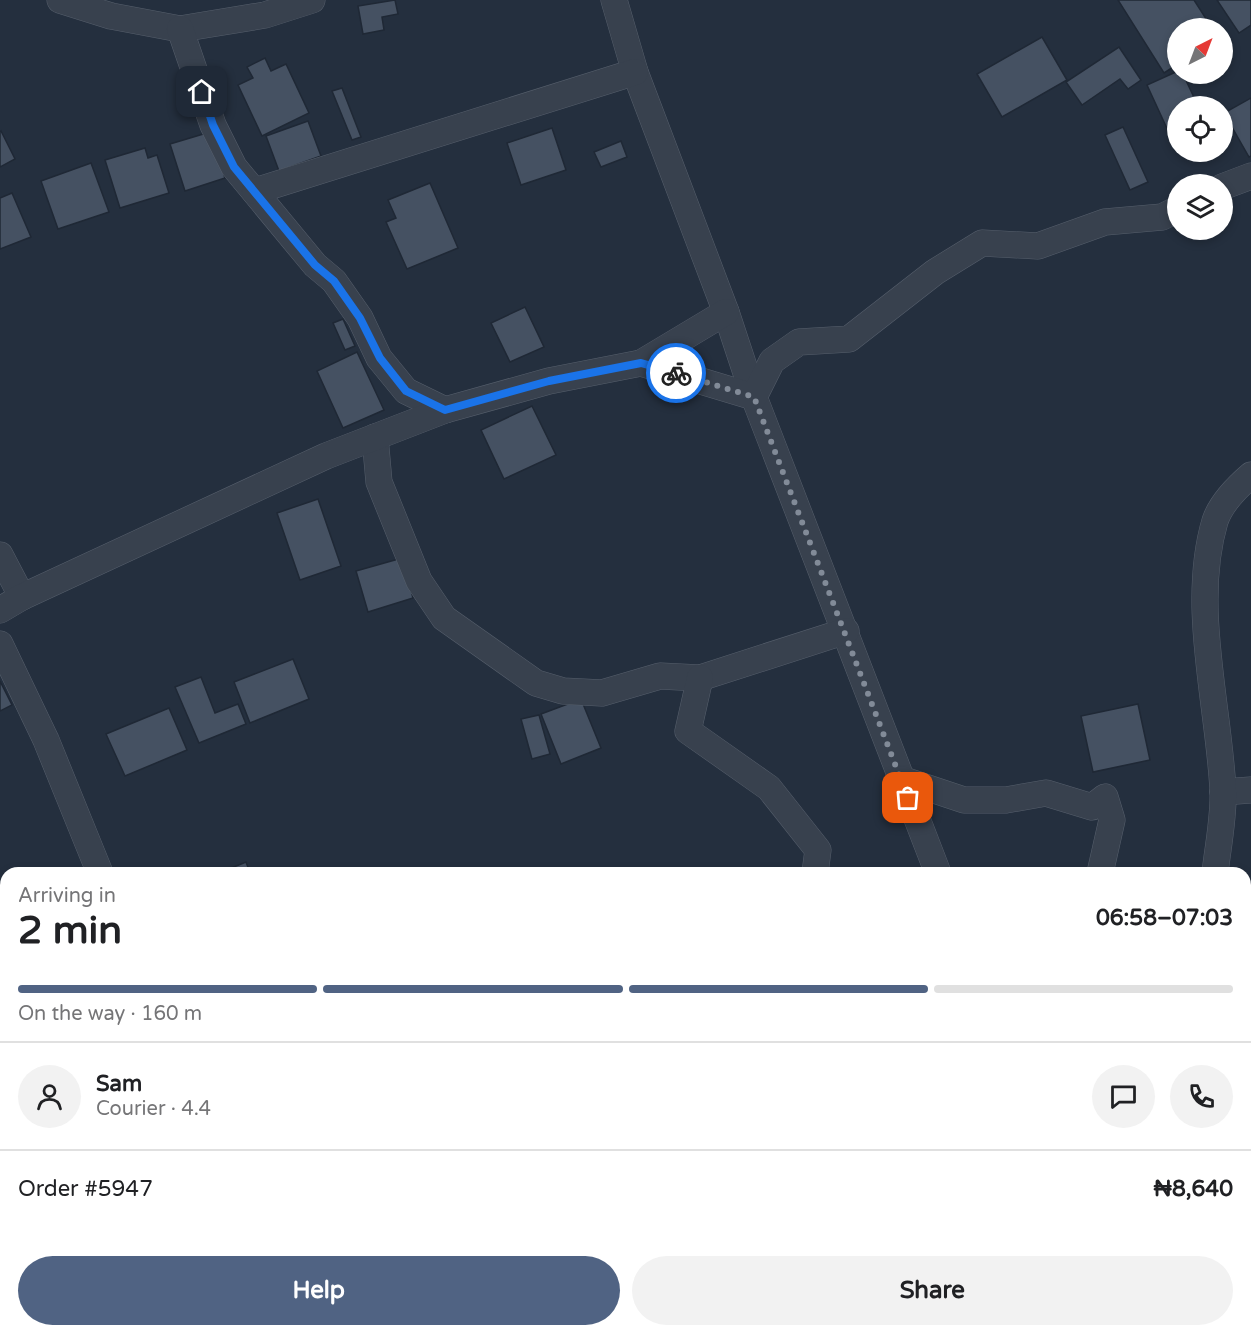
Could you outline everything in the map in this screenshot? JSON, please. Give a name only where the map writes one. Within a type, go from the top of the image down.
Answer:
[{"type":"street","points":[[60,0],[111,16],[180,29],[265,15],[312,0]]},
{"type":"street","points":[[614,0],[635,72],[726,312],[754,397],[936,867]]},
{"type":"street","points":[[180,29],[213,125],[234,167],[315,265],[334,281],[360,318],[380,358],[406,391],[445,410]]},
{"type":"street","points":[[255,190],[635,72]]},
{"type":"street","points":[[1233,183],[1251,176]]},
{"type":"street","points":[[754,397],[772,361],[799,342],[849,339],[935,272],[982,243],[1038,246],[1105,222],[1162,217],[1167,214]]},
{"type":"street","points":[[0,610],[22,597],[326,456],[445,410],[549,381],[641,363],[726,312]]},
{"type":"street","points":[[641,363],[754,397]]},
{"type":"street","points":[[375,437],[378,482],[419,581],[444,618],[536,683],[564,691],[602,693],[660,676],[700,678],[846,631]]},
{"type":"street","points":[[1216,867],[1223,792],[1212,703],[1206,566],[1216,519],[1235,488],[1251,475]]},
{"type":"street","points":[[0,555],[22,597]]},
{"type":"street","points":[[0,644],[46,740],[98,867]]},
{"type":"street","points":[[700,678],[688,730],[769,788],[818,850],[816,867]]},
{"type":"street","points":[[901,779],[964,800],[1006,800],[1046,793],[1092,807],[1106,797],[1112,820],[1101,867]]},
{"type":"street","points":[[1223,792],[1251,790]]},
{"type":"building","points":[[395,0],[398,14],[382,17],[384,30],[363,34],[358,6]]},
{"type":"building","points":[[1118,0],[1194,0],[1206,18],[1167,18],[1167,71],[1164,73]]},
{"type":"building","points":[[1217,0],[1251,0],[1251,25],[1239,33],[1233,24],[1233,18],[1229,18]]},
{"type":"building","points":[[1042,37],[1067,80],[1002,117],[977,74]]},
{"type":"building","points":[[1119,47],[1141,80],[1128,89],[1120,79],[1082,105],[1066,82]]},
{"type":"building","points":[[265,58],[271,71],[286,64],[309,113],[262,136],[238,85],[253,78],[247,67]]},
{"type":"building","points":[[1167,76],[1167,84],[1188,84],[1193,96],[1167,96],[1167,128],[1147,85]]},
{"type":"building","points":[[342,88],[361,137],[352,140],[332,91]]},
{"type":"building","points":[[1251,98],[1251,156],[1249,157],[1233,129],[1233,108]]},
{"type":"building","points":[[308,121],[321,156],[279,171],[266,136]]},
{"type":"building","points":[[1123,127],[1148,182],[1130,190],[1105,135]]},
{"type":"building","points":[[552,128],[566,170],[521,185],[507,143]]},
{"type":"building","points":[[0,132],[15,159],[0,167]]},
{"type":"building","points":[[210,132],[225,178],[185,191],[170,144]]},
{"type":"building","points":[[621,141],[627,157],[601,167],[594,152]]},
{"type":"building","points":[[145,148],[148,158],[157,155],[169,193],[120,208],[105,160]]},
{"type":"building","points":[[91,163],[109,212],[58,229],[41,181]]},
{"type":"building","points":[[430,183],[458,248],[407,269],[386,222],[396,218],[388,200]]},
{"type":"building","points":[[12,193],[31,237],[0,249],[0,198]]},
{"type":"building","points":[[525,307],[544,347],[510,362],[491,323]]},
{"type":"building","points":[[343,319],[355,346],[345,350],[333,323]]},
{"type":"building","points":[[357,352],[384,410],[343,428],[317,371]]},
{"type":"building","points":[[532,406],[556,455],[504,479],[481,430]]},
{"type":"building","points":[[318,499],[341,566],[300,580],[277,513]]},
{"type":"building","points":[[402,558],[413,598],[368,612],[356,571]]},
{"type":"building","points":[[293,659],[309,699],[250,723],[234,682]]},
{"type":"building","points":[[201,677],[215,713],[238,704],[246,724],[199,743],[175,687]]},
{"type":"building","points":[[0,681],[12,705],[0,711]]},
{"type":"building","points":[[581,699],[601,748],[561,764],[541,714]]},
{"type":"building","points":[[1138,704],[1150,760],[1093,772],[1081,716]]},
{"type":"building","points":[[169,708],[187,750],[125,776],[106,734]]},
{"type":"building","points":[[539,715],[550,754],[532,759],[521,719]]},
{"type":"building","points":[[246,862],[248,867],[234,867]]},
{"type":"way so far","points":[[676,373],[754,397],[846,631],[908,798]]},
{"type":"route","points":[[202,92],[213,125],[234,167],[315,265],[334,281],[360,318],[380,358],[406,391],[445,410],[549,381],[641,363],[676,373]]}]
